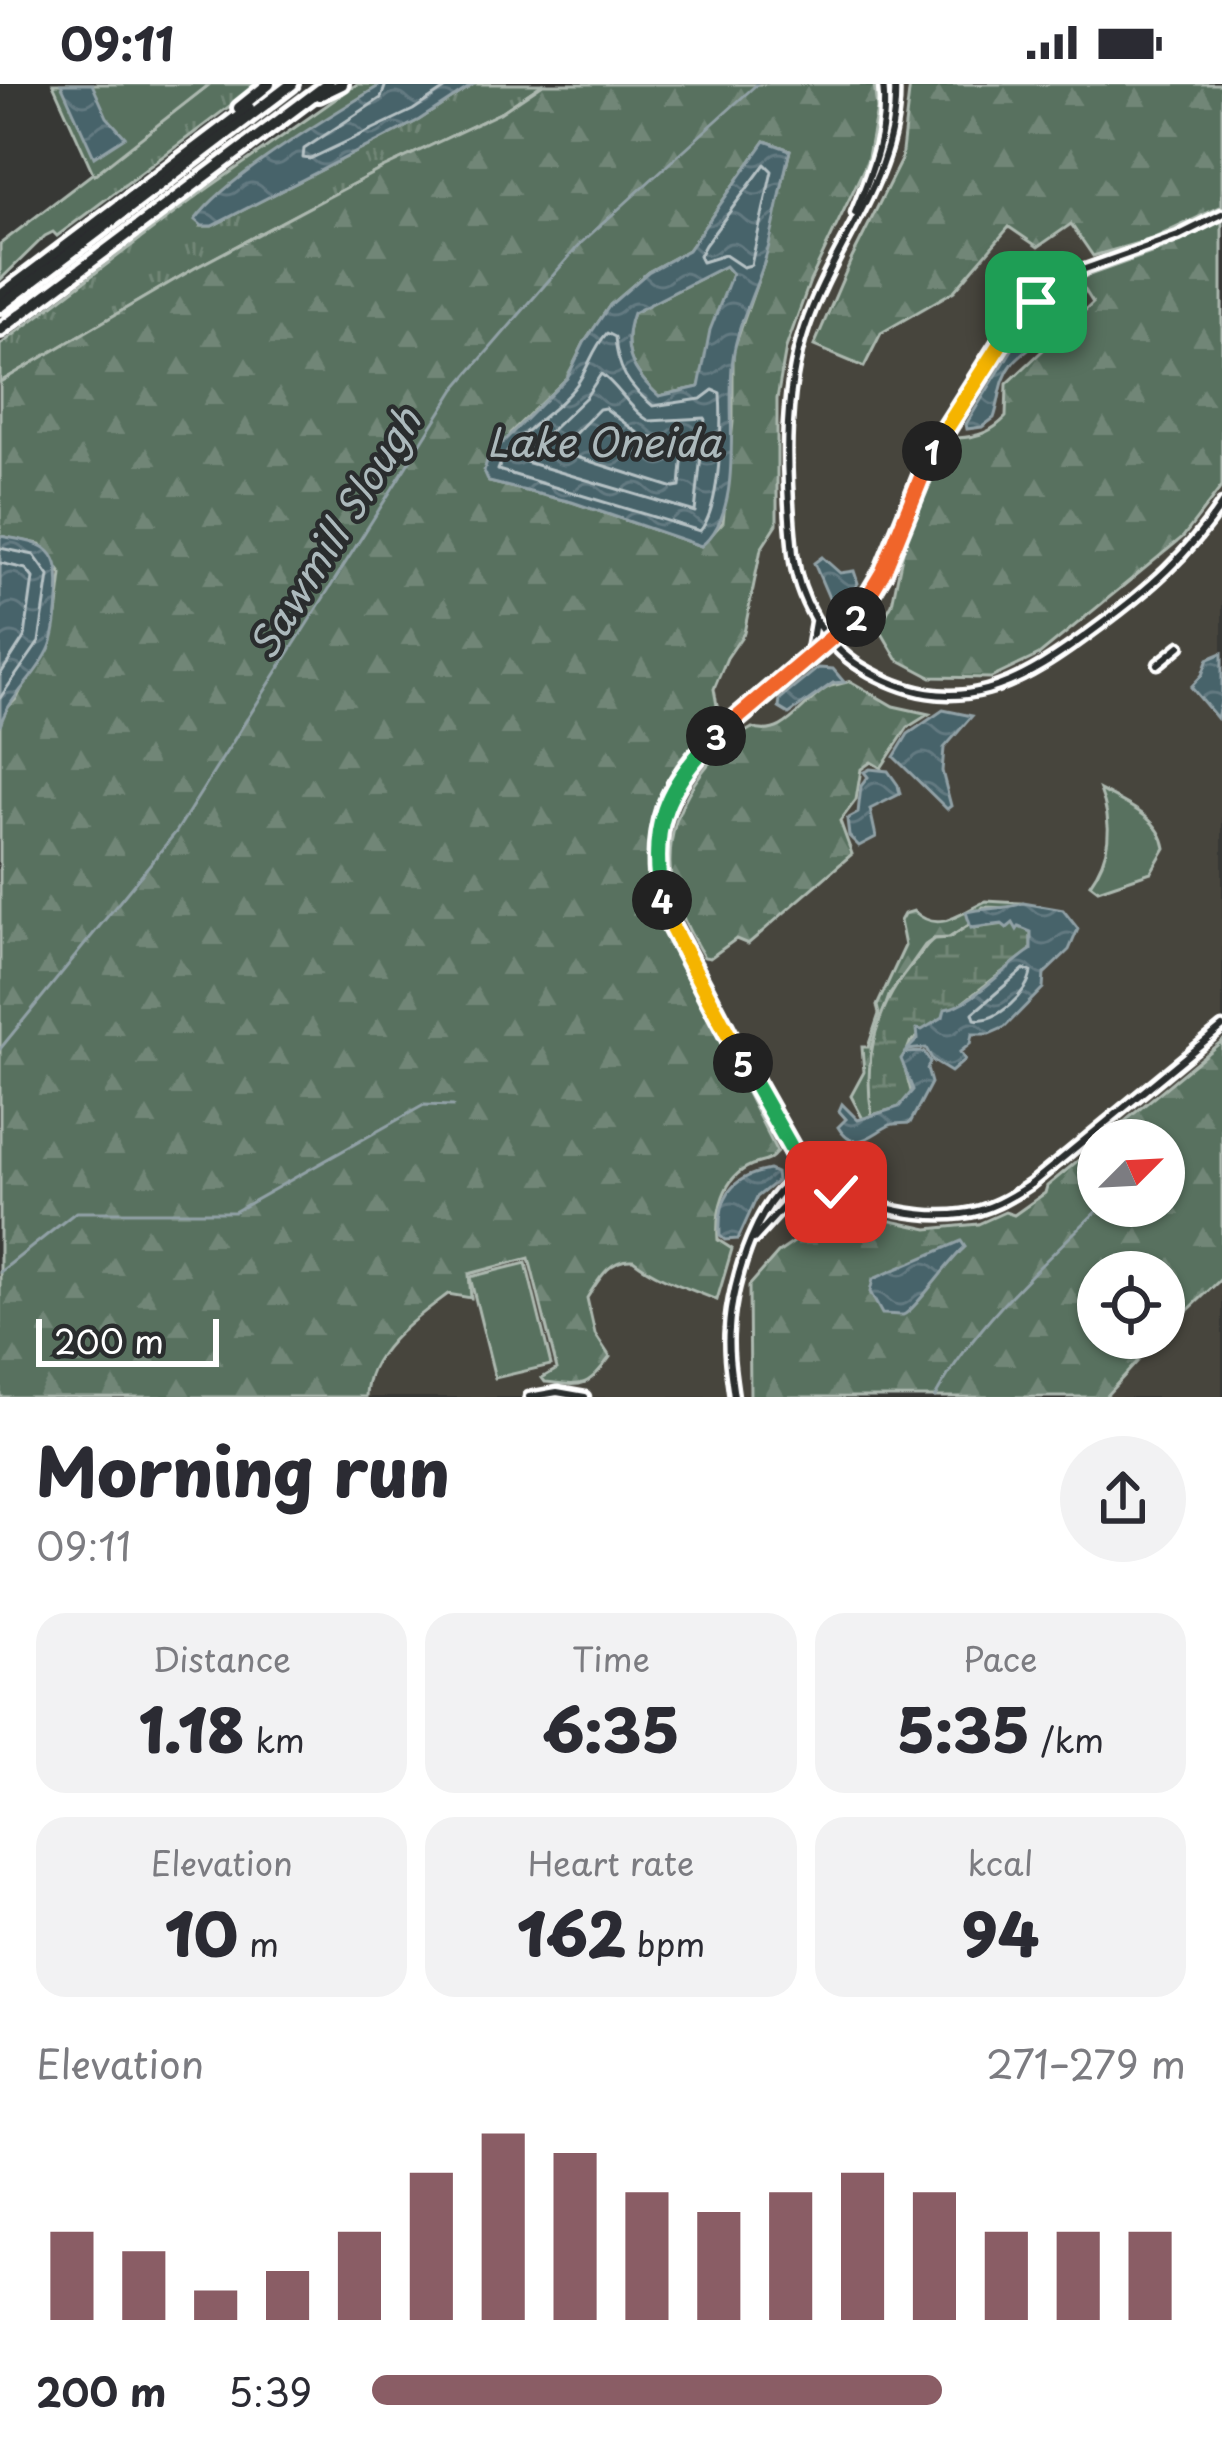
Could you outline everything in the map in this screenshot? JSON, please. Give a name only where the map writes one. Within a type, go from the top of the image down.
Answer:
[{"type":"highway","points":[[217,132],[269,84]]},
{"type":"highway","points":[[0,296],[280,84]]},
{"type":"highway","points":[[0,306],[292,84]]},
{"type":"highway","points":[[0,330],[328,84]]},
{"type":"highway","points":[[310,98],[342,84]]},
{"type":"street","points":[[884,84],[878,151],[803,332],[790,412],[793,552],[800,585],[830,640],[871,673],[935,695],[985,693],[1017,682],[1152,587],[1186,553],[1222,504]]},
{"type":"street","points":[[844,238],[889,150],[895,84]]},
{"type":"street","points":[[1222,214],[1178,236],[1085,269],[1024,313],[930,453],[866,602],[848,626],[716,736],[682,771],[666,802],[657,866],[668,920],[754,1083],[808,1173],[849,1197],[952,1215],[989,1208],[1031,1184],[1222,1027]]},
{"type":"street","points":[[809,658],[815,618]]},
{"type":"street","points":[[1158,664],[1180,646]]},
{"type":"street","points":[[734,1397],[728,1334],[731,1301],[748,1247],[808,1173]]},
{"type":"street","points":[[529,1397],[557,1392],[585,1397]]},
{"type":"shaded area","points":[[543,84],[1222,84],[1222,1397],[0,1397],[0,382],[195,268],[383,168],[500,113]]},
{"type":"green space","points":[[53,84],[210,84],[94,175]]},
{"type":"green space","points":[[210,84],[259,84],[57,236],[53,232],[45,236],[0,280],[0,244]]},
{"type":"green space","points":[[357,84],[382,84],[343,109],[202,226],[212,226],[419,120],[474,84],[543,84],[500,113],[383,168],[195,268],[0,382],[0,345],[201,193]]},
{"type":"green space","points":[[543,84],[874,84],[877,109],[867,162],[810,281],[786,348],[777,399],[777,524],[761,549],[744,633],[714,689],[720,722],[682,758],[668,779],[658,800],[648,847],[649,900],[777,1152],[742,1171],[723,1196],[718,1240],[732,1249],[717,1300],[633,1260],[605,1272],[587,1298],[595,1334],[610,1357],[583,1383],[545,1382],[542,1378],[557,1369],[529,1258],[469,1274],[471,1298],[448,1294],[408,1325],[374,1365],[366,1397],[0,1397],[0,726],[57,615],[62,575],[40,544],[0,536],[0,382],[195,268],[383,168],[500,113]],"holes":[[[765,141],[790,150],[764,263],[733,351],[733,422],[723,522],[701,546],[572,502],[489,482],[510,433],[567,378],[610,305],[648,272],[688,250]]]},
{"type":"green space","points":[[910,84],[1222,84],[1222,206],[1152,239],[1093,256],[1071,224],[1038,247],[1009,227],[954,291],[881,333],[864,367],[814,346],[901,160]]},
{"type":"green space","points":[[1222,221],[1222,486],[1183,537],[1039,655],[991,678],[931,677],[897,659],[879,628],[892,604],[921,494],[957,438],[984,433],[1006,417],[1007,384],[1093,303],[1078,279],[1165,248]]},
{"type":"green space","points":[[725,266],[732,274],[699,387],[659,396],[631,359],[628,338],[633,313]]},
{"type":"green space","points":[[850,681],[893,706],[929,714],[908,727],[881,768],[871,762],[861,769],[856,800],[840,821],[852,854],[748,944],[736,939],[710,958],[704,957],[680,911],[670,873],[672,840],[684,802],[706,767],[736,739],[752,728],[775,729],[785,724],[821,692]]},
{"type":"green space","points":[[1100,790],[1149,820],[1165,848],[1151,872],[1098,890],[1090,884],[1106,850],[1108,827]]},
{"type":"green space","points":[[986,901],[1020,903],[1014,908],[983,907],[969,925],[925,945],[889,996],[871,1048],[872,1115],[863,1119],[851,1096],[864,1072],[862,1047],[868,1047],[879,1014],[877,1006],[905,946],[900,921],[914,911],[941,922]]},
{"type":"green space","points":[[1014,923],[1031,932],[1031,950],[910,1043],[903,1061],[912,1095],[900,1107],[872,1115],[869,1072],[876,1032],[903,976],[934,939],[949,938],[969,925]]},
{"type":"green space","points":[[1222,1041],[1222,1278],[1185,1313],[1185,1251],[1077,1251],[1077,1359],[1140,1359],[1105,1397],[750,1397],[749,1286],[778,1253],[841,1210],[928,1229],[978,1224],[1005,1212],[1014,1215],[1077,1161],[1077,1227],[1185,1227],[1185,1119],[1127,1119]]},
{"type":"green space","points":[[526,1263],[551,1365],[495,1378],[470,1277]]},
{"type":"water","points":[[61,84],[92,84],[107,117],[125,137],[94,157]]},
{"type":"water","points":[[382,84],[474,84],[419,120],[212,226],[195,220],[256,165]]},
{"type":"water","name":"Lake Oneida","points":[[765,141],[790,150],[767,255],[735,347],[729,485],[715,530],[701,546],[572,502],[489,482],[484,471],[488,457],[567,378],[610,305],[648,272],[688,250]],"holes":[[[725,266],[732,274],[710,330],[699,387],[659,396],[631,359],[628,338],[633,313]]]},
{"type":"water","points":[[1069,294],[1078,303],[1072,313],[1008,370],[994,418],[982,427],[967,429],[1023,332]]},
{"type":"water","points":[[0,536],[49,551],[59,583],[50,647],[0,726]]},
{"type":"water","points":[[822,557],[840,573],[854,571],[858,583],[845,602],[832,605],[814,563]]},
{"type":"water","points":[[1222,653],[1217,718],[1191,687],[1208,659]]},
{"type":"water","points":[[818,668],[833,669],[844,682],[833,683],[789,714],[779,708],[780,699]]},
{"type":"water","points":[[943,710],[972,716],[944,748],[942,771],[951,806],[947,809],[894,757],[908,734]]},
{"type":"water","points":[[888,771],[900,794],[870,809],[876,837],[859,846],[849,836],[847,819],[858,813],[861,786],[868,777],[864,772]]},
{"type":"water","points":[[1023,903],[1063,910],[1078,929],[1069,950],[1044,974],[1043,988],[1005,1027],[972,1034],[970,1044],[960,1052],[965,1060],[951,1072],[933,1061],[926,1048],[907,1050],[918,1039],[917,1029],[943,1017],[945,1009],[977,993],[1031,950],[1031,932],[1017,930],[1013,923],[1007,928],[1002,924],[971,928],[966,912]]},
{"type":"water","points":[[924,1052],[930,1062],[931,1083],[910,1123],[890,1125],[863,1140],[844,1135],[838,1127],[846,1119],[839,1111],[842,1104],[858,1120],[899,1107],[913,1090],[901,1059],[905,1053]]},
{"type":"water","points":[[769,1170],[776,1173],[777,1181],[757,1197],[738,1239],[725,1240],[720,1236],[720,1223],[729,1191],[745,1178]]},
{"type":"water","points":[[961,1241],[965,1247],[908,1312],[882,1314],[870,1292],[873,1279]]},
{"type":"waterway","name":"Sawmill Slough","points":[[0,1049],[176,832],[455,389],[581,243],[757,84]]},
{"type":"waterway","points":[[0,1272],[76,1212],[234,1212],[424,1105],[453,1106]]},
{"type":"waterway","points":[[935,1397],[990,1320],[1080,1227]]},
{"type":"route","points":[[836,1192],[799,1162],[668,920],[657,866],[666,802],[682,771],[716,736],[859,614],[883,572],[930,453],[1000,344],[1036,302]]}]
